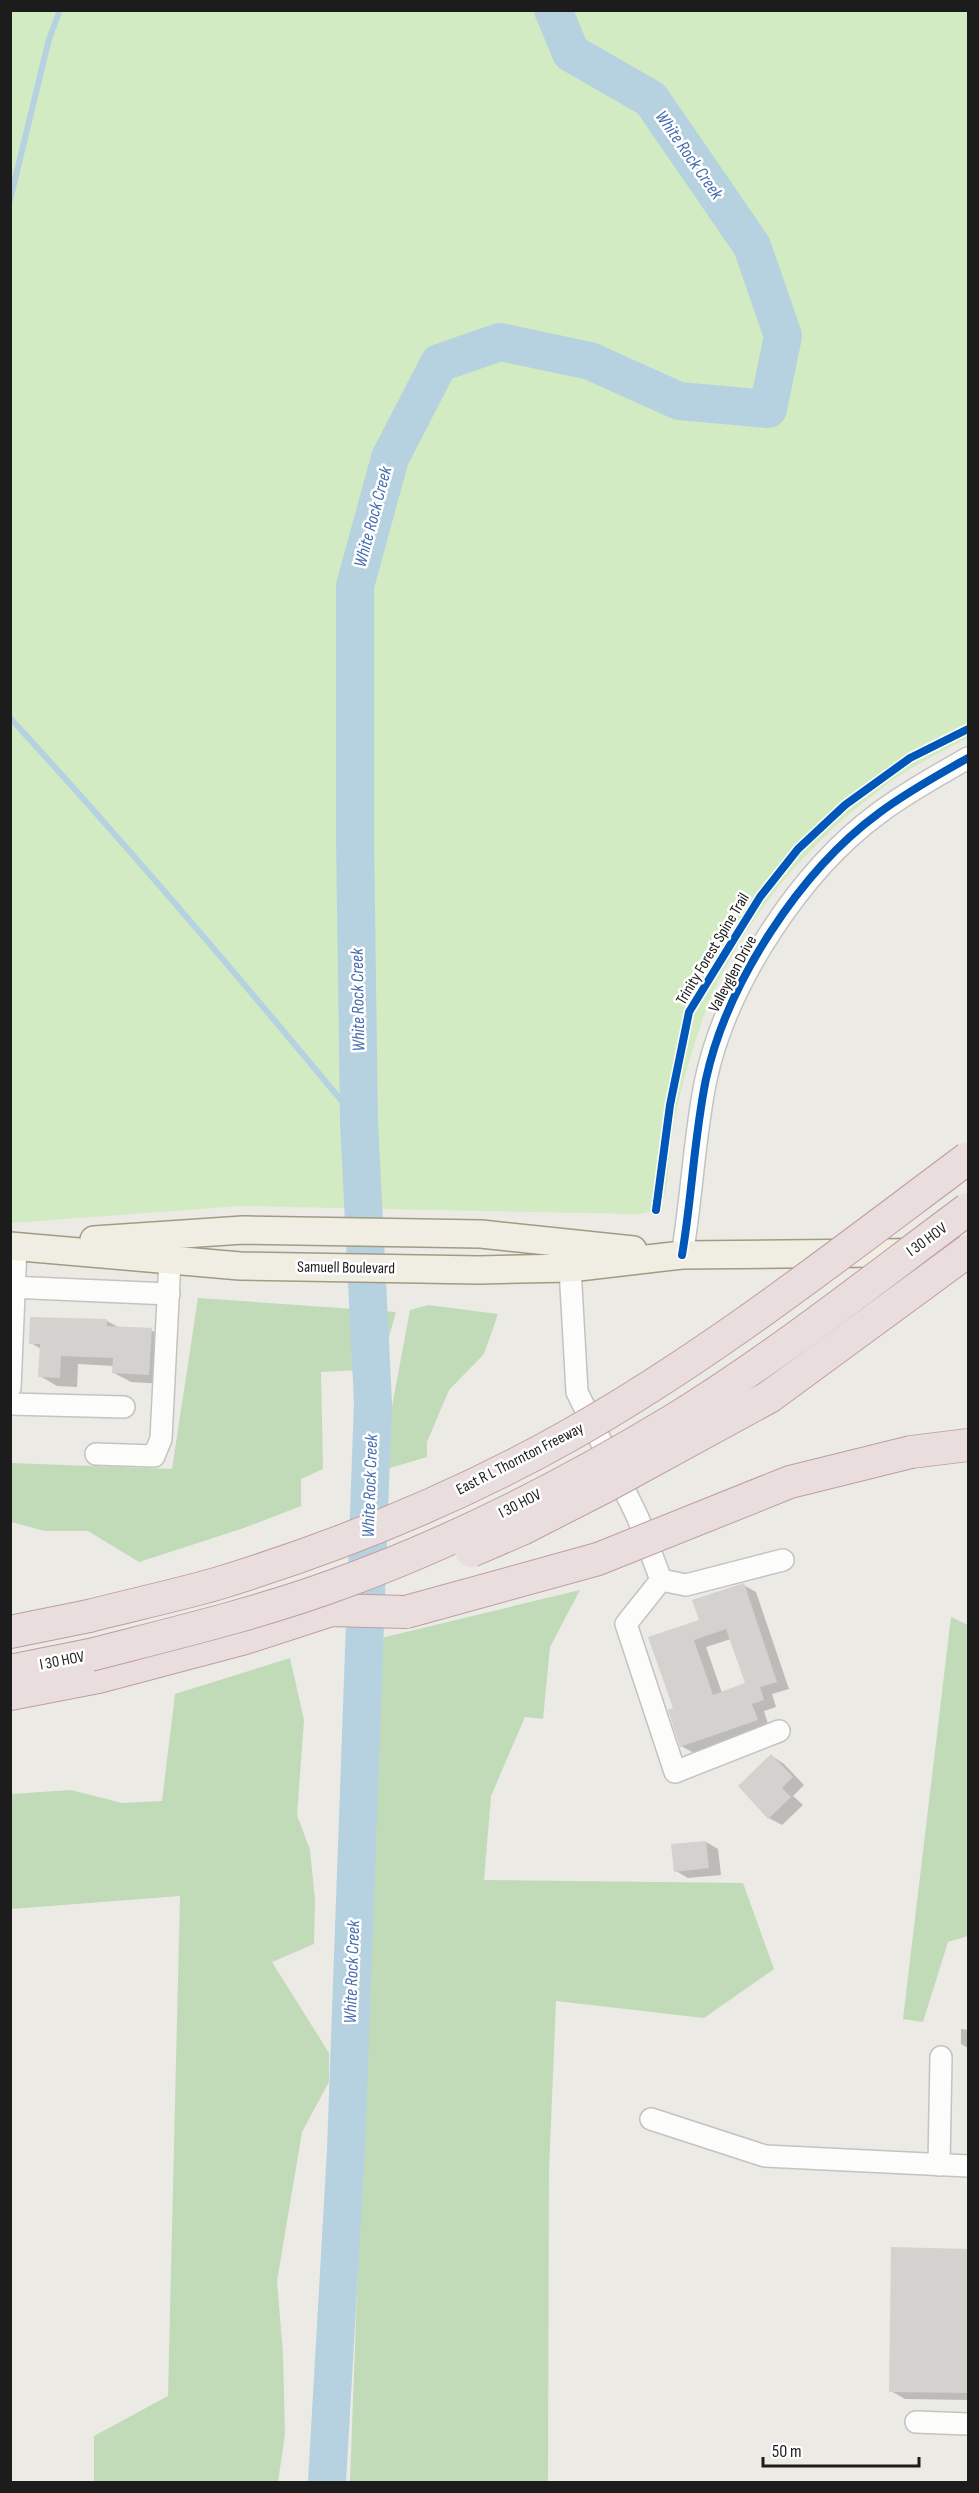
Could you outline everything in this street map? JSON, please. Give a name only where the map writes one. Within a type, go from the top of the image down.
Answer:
[{"type":"highway","name":"East R L Thornton Freeway","points":[[10,1632],[89,1616],[215,1584],[322,1548],[492,1476],[566,1437],[643,1392],[725,1338],[969,1158]]},
{"type":"highway","name":"I 30 HOV","points":[[10,1671],[94,1666],[331,1586],[427,1549],[513,1508],[595,1466],[674,1420],[721,1389],[969,1209]]},
{"type":"highway","points":[[10,1694],[94,1666],[244,1638],[331,1610],[522,1529],[687,1443],[769,1397],[969,1252]]},
{"type":"highway","points":[[331,1610],[406,1612],[598,1559],[790,1482],[911,1452],[969,1445]]},
{"type":"main road","name":"Samuell Boulevard","points":[[12,1246],[243,1230],[481,1234],[682,1255]]},
{"type":"main road","name":"Samuell Boulevard","points":[[12,1246],[240,1266],[479,1270],[570,1268],[682,1255],[969,1252]]},
{"type":"street","name":"Valleyglen Drive","points":[[682,1255],[706,1080],[719,1031],[741,981],[767,937],[838,848],[879,813],[929,780],[969,758]]},
{"type":"street","points":[[10,1388],[12,1246]]},
{"type":"street","points":[[96,1454],[154,1456],[161,1438],[170,1260]]},
{"type":"street","points":[[570,1268],[577,1392],[638,1518],[661,1580]]},
{"type":"street","points":[[13,1287],[169,1294]]},
{"type":"street","points":[[10,1404],[124,1407]]},
{"type":"street","points":[[661,1580],[686,1585],[783,1560]]},
{"type":"street","points":[[661,1580],[626,1624],[675,1772],[779,1731]]},
{"type":"street","points":[[939,2165],[940,2057]]},
{"type":"street","points":[[651,2119],[765,2156],[969,2166]]},
{"type":"street","points":[[916,2422],[969,2424]]},
{"type":"green space","points":[[10,11],[968,11],[968,738],[902,774],[854,810],[801,861],[756,917],[719,980],[705,1013],[689,1060],[677,1108],[664,1197],[654,1210],[637,1214],[241,1206],[11,1223]]},
{"type":"green space","points":[[198,1298],[396,1312],[380,1369],[321,1372],[323,1469],[301,1479],[301,1506],[244,1528],[139,1562],[88,1531],[45,1531],[11,1522],[11,1463],[172,1469]]},
{"type":"green space","points":[[428,1305],[498,1314],[484,1354],[449,1390],[427,1442],[427,1457],[380,1471],[410,1310]]},
{"type":"green space","points":[[580,1590],[550,1647],[543,1719],[525,1717],[491,1796],[484,1880],[743,1883],[774,1969],[704,2018],[556,2001],[549,2171],[548,2482],[350,2482],[381,1638]]},
{"type":"green space","points":[[951,1617],[968,1625],[968,1936],[948,1942],[923,2022],[903,2019]]},
{"type":"green space","points":[[290,1658],[304,1720],[297,1815],[310,1850],[315,1900],[314,1944],[272,1962],[329,2053],[329,2082],[302,2132],[277,2281],[283,2354],[285,2434],[278,2482],[94,2482],[94,2436],[168,2396],[180,1896],[11,1909],[11,1794],[71,1790],[122,1803],[162,1801],[175,1694]]},
{"type":"building","points":[[30,1317],[107,1319],[107,1326],[152,1328],[149,1375],[112,1373],[113,1358],[61,1356],[60,1378],[38,1377],[40,1344],[29,1344]]},
{"type":"building","points":[[744,1583],[777,1682],[760,1687],[764,1700],[752,1704],[758,1720],[680,1747],[668,1710],[673,1708],[648,1637],[699,1620],[692,1600]],"holes":[[[726,1629],[745,1683],[713,1695],[694,1640]]]},
{"type":"building","points":[[771,1754],[793,1777],[782,1788],[791,1797],[768,1819],[738,1786]]},
{"type":"building","points":[[706,1841],[709,1868],[674,1872],[671,1844]]},
{"type":"building","points":[[891,2247],[969,2249],[969,2393],[889,2392]]},
{"type":"waterway","points":[[10,200],[49,39],[60,10]]},
{"type":"waterway","name":"White Rock Creek","points":[[327,2482],[346,2150],[373,1402],[359,1122],[355,837],[355,586],[390,458],[439,363],[500,342],[590,361],[679,401],[768,409],[783,336],[752,246],[651,99],[571,53],[553,10]]},
{"type":"waterway","points":[[10,718],[188,918],[359,1122]]},
{"type":"cycle path","name":"Trinity Forest Spine Trail","points":[[656,1210],[670,1105],[689,1012],[760,897],[798,849],[845,805],[910,758],[968,729]]},
{"type":"cycle path","points":[[682,1255],[706,1079],[716,1042],[749,968],[795,897],[850,837],[900,798],[968,758]]}]
